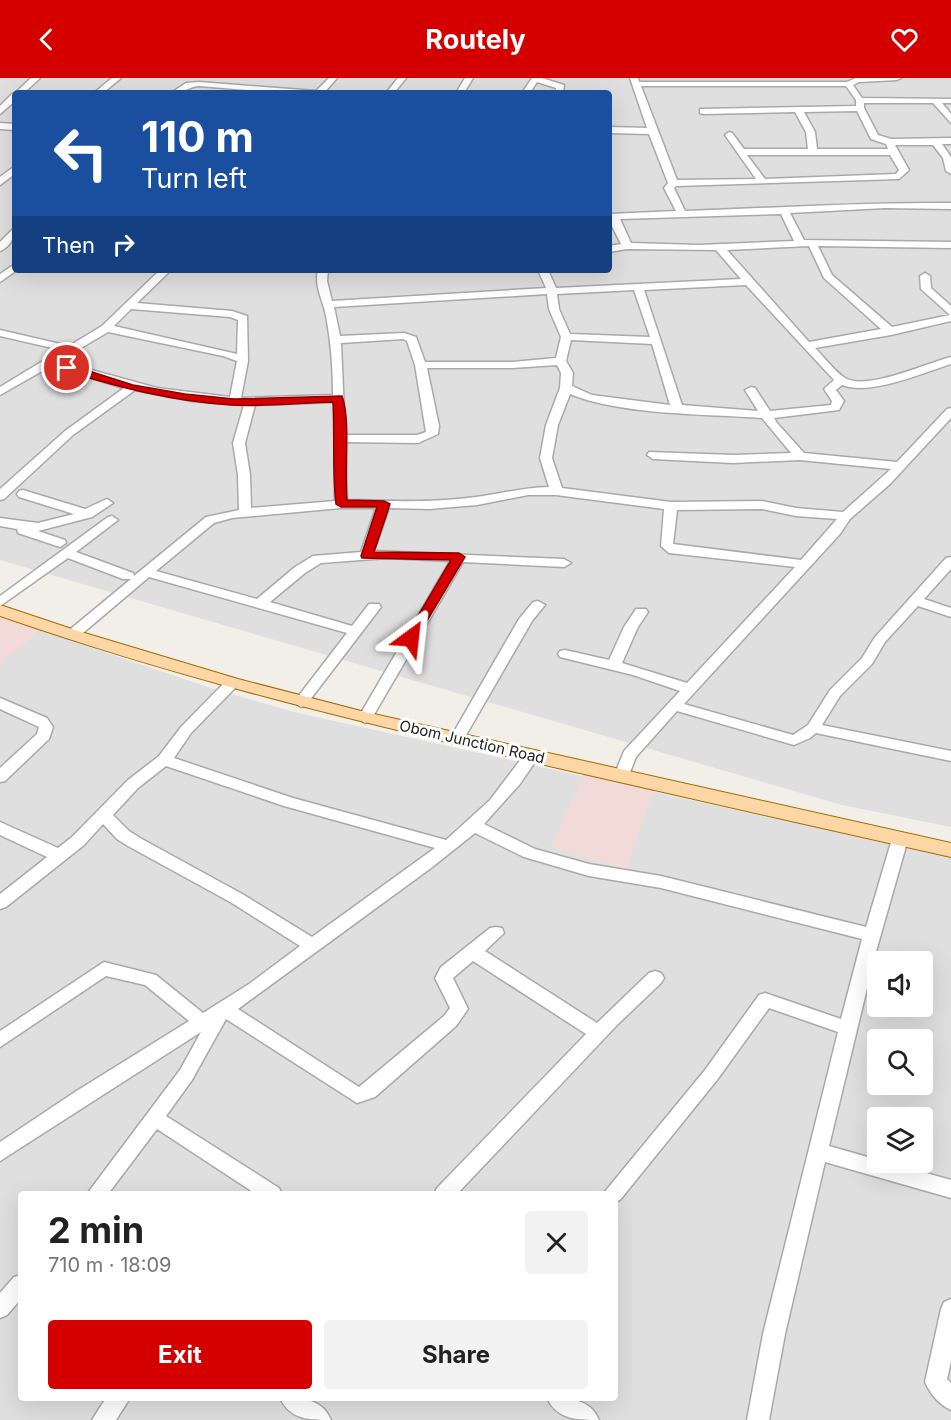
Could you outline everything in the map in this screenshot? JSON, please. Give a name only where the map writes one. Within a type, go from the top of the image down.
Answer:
[{"type":"main road","name":"Obom Junction Road","points":[[0,610],[72,635],[301,702],[951,850]]},
{"type":"street","points":[[22,90],[36,78]]},
{"type":"street","points":[[102,90],[117,78]]},
{"type":"street","points":[[320,90],[333,78]]},
{"type":"street","points":[[392,90],[402,78]]},
{"type":"street","points":[[536,78],[544,83],[561,87],[560,90]]},
{"type":"street","points":[[672,183],[635,81],[807,81],[848,84],[858,80],[897,78]]},
{"type":"street","points":[[180,90],[189,85],[199,84],[247,90]]},
{"type":"street","points":[[848,84],[860,104],[874,137],[890,142],[951,141]]},
{"type":"street","points":[[0,111],[12,100]]},
{"type":"street","points":[[936,101],[951,120]]},
{"type":"street","points":[[703,111],[951,101]]},
{"type":"street","points":[[798,108],[801,119],[811,130],[814,139],[812,151]]},
{"type":"street","points":[[612,130],[652,131]]},
{"type":"street","points":[[729,135],[763,182]]},
{"type":"street","points":[[672,183],[715,185],[899,176],[904,170],[890,142]]},
{"type":"street","points":[[936,142],[947,158],[951,171]]},
{"type":"street","points":[[741,152],[893,152]]},
{"type":"street","points":[[0,182],[12,172]]},
{"type":"street","points":[[829,180],[836,192]]},
{"type":"street","points":[[672,183],[669,188],[682,214]]},
{"type":"street","points":[[612,217],[784,212],[885,205],[951,206]]},
{"type":"street","points":[[784,212],[800,243]]},
{"type":"street","points":[[612,219],[627,246]]},
{"type":"street","points":[[612,248],[627,246],[719,247],[800,243],[951,244]]},
{"type":"street","points":[[812,243],[828,276],[891,332]]},
{"type":"street","points":[[719,247],[841,380],[860,385],[873,384],[951,360]]},
{"type":"street","points":[[0,279],[12,269]]},
{"type":"street","points":[[0,392],[106,327],[131,306],[163,273]]},
{"type":"street","points":[[319,273],[325,298],[329,304],[339,370],[338,398],[341,438],[338,475],[341,504]]},
{"type":"street","points":[[544,273],[552,291],[554,309],[566,337],[561,361],[567,372],[566,388],[552,425],[546,458],[555,481],[556,491]]},
{"type":"street","points":[[925,276],[926,289],[951,312]]},
{"type":"street","points":[[329,304],[749,282]]},
{"type":"street","points":[[638,288],[678,409]]},
{"type":"street","points":[[131,306],[243,318],[241,384],[234,402]]},
{"type":"street","points":[[807,345],[830,344],[951,318]]},
{"type":"street","points":[[106,327],[242,355]]},
{"type":"street","points":[[0,333],[70,349]]},
{"type":"street","points":[[334,340],[410,337],[421,365],[433,426],[432,434],[418,439],[341,438]]},
{"type":"street","points":[[566,337],[657,341]]},
{"type":"street","points":[[421,365],[512,365],[561,361]]},
{"type":"street","points":[[51,362],[131,388],[176,396],[234,402],[338,398]]},
{"type":"street","points":[[566,388],[590,398],[678,409],[768,416],[834,408],[838,401],[830,389],[841,380]]},
{"type":"street","points":[[0,496],[69,434],[131,388]]},
{"type":"street","points":[[751,390],[772,425],[801,456]]},
{"type":"street","points":[[245,512],[244,482],[238,443],[250,402]]},
{"type":"street","points":[[622,776],[630,755],[846,516],[886,481],[898,466],[945,427],[951,411]]},
{"type":"street","points":[[653,455],[733,459],[801,456],[898,466]]},
{"type":"street","points":[[72,635],[210,520],[219,516],[245,512],[341,504],[429,505],[477,501],[517,491],[556,491],[671,506],[755,505],[806,513],[846,516]]},
{"type":"street","points":[[24,494],[88,514]]},
{"type":"street","points":[[0,522],[36,527],[88,514],[107,503]]},
{"type":"street","points":[[366,556],[384,504]]},
{"type":"street","points":[[671,506],[667,546],[674,550],[805,564]]},
{"type":"street","points":[[0,602],[64,548],[112,520]]},
{"type":"street","points":[[0,522],[128,576]]},
{"type":"street","points":[[260,603],[300,570],[318,559],[366,556],[459,557],[564,563]]},
{"type":"street","points":[[365,718],[459,557]]},
{"type":"street","points":[[676,706],[794,740],[805,735],[813,728],[835,693],[867,661],[880,640],[951,561]]},
{"type":"street","points":[[148,573],[355,631]]},
{"type":"street","points":[[916,601],[951,612]]},
{"type":"street","points":[[458,737],[526,619],[538,605]]},
{"type":"street","points":[[301,702],[374,607]]},
{"type":"street","points":[[614,666],[631,627],[641,612]]},
{"type":"street","points":[[565,654],[690,689]]},
{"type":"street","points":[[0,903],[78,841],[133,784],[164,760],[186,729],[232,683]]},
{"type":"street","points":[[0,703],[42,721],[46,727],[44,736],[0,777]]},
{"type":"street","points":[[813,728],[951,756]]},
{"type":"street","points":[[1,1151],[222,1010],[407,878],[497,804],[532,755]]},
{"type":"street","points":[[164,760],[289,802],[447,846]]},
{"type":"street","points":[[103,814],[123,835],[134,842],[238,899],[312,946]]},
{"type":"street","points":[[473,825],[530,853],[550,859],[598,872],[661,882],[873,935]]},
{"type":"street","points":[[0,828],[60,856]]},
{"type":"street","points":[[758,1420],[774,1334],[820,1152],[848,1028],[900,839]]},
{"type":"street","points":[[222,1010],[241,1018],[357,1095],[368,1092],[450,1021],[459,1009],[444,978],[447,972],[496,933]]},
{"type":"street","points":[[472,952],[599,1033]]},
{"type":"street","points":[[0,1040],[104,969],[150,980],[202,1022]]},
{"type":"street","points":[[447,1191],[655,978]]},
{"type":"street","points":[[615,1191],[711,1075],[765,1000],[848,1028]]},
{"type":"street","points":[[99,1191],[192,1065],[222,1010]]},
{"type":"street","points":[[155,1118],[267,1191]]},
{"type":"street","points":[[820,1152],[951,1189]]},
{"type":"street","points":[[0,1308],[18,1287]]},
{"type":"street","points":[[951,1309],[936,1382],[951,1399]]},
{"type":"street","points":[[103,1420],[117,1401]]},
{"type":"street","points":[[295,1401],[320,1420]]},
{"type":"street","points":[[562,1401],[588,1420]]},
{"type":"shaded area","points":[[0,78],[951,78],[951,827],[842,805],[0,560]]},
{"type":"shaded area","points":[[0,614],[42,629],[0,664]]},
{"type":"shaded area","points":[[0,617],[217,690],[298,713],[951,858],[951,1420],[0,1420]]},
{"type":"shaded area","points":[[584,773],[655,788],[626,869],[551,847]]},
{"type":"route","points":[[67,368],[131,388],[185,397],[234,402],[338,398],[341,438],[338,475],[341,504],[384,504],[366,556],[387,554],[459,557],[411,638]]}]
